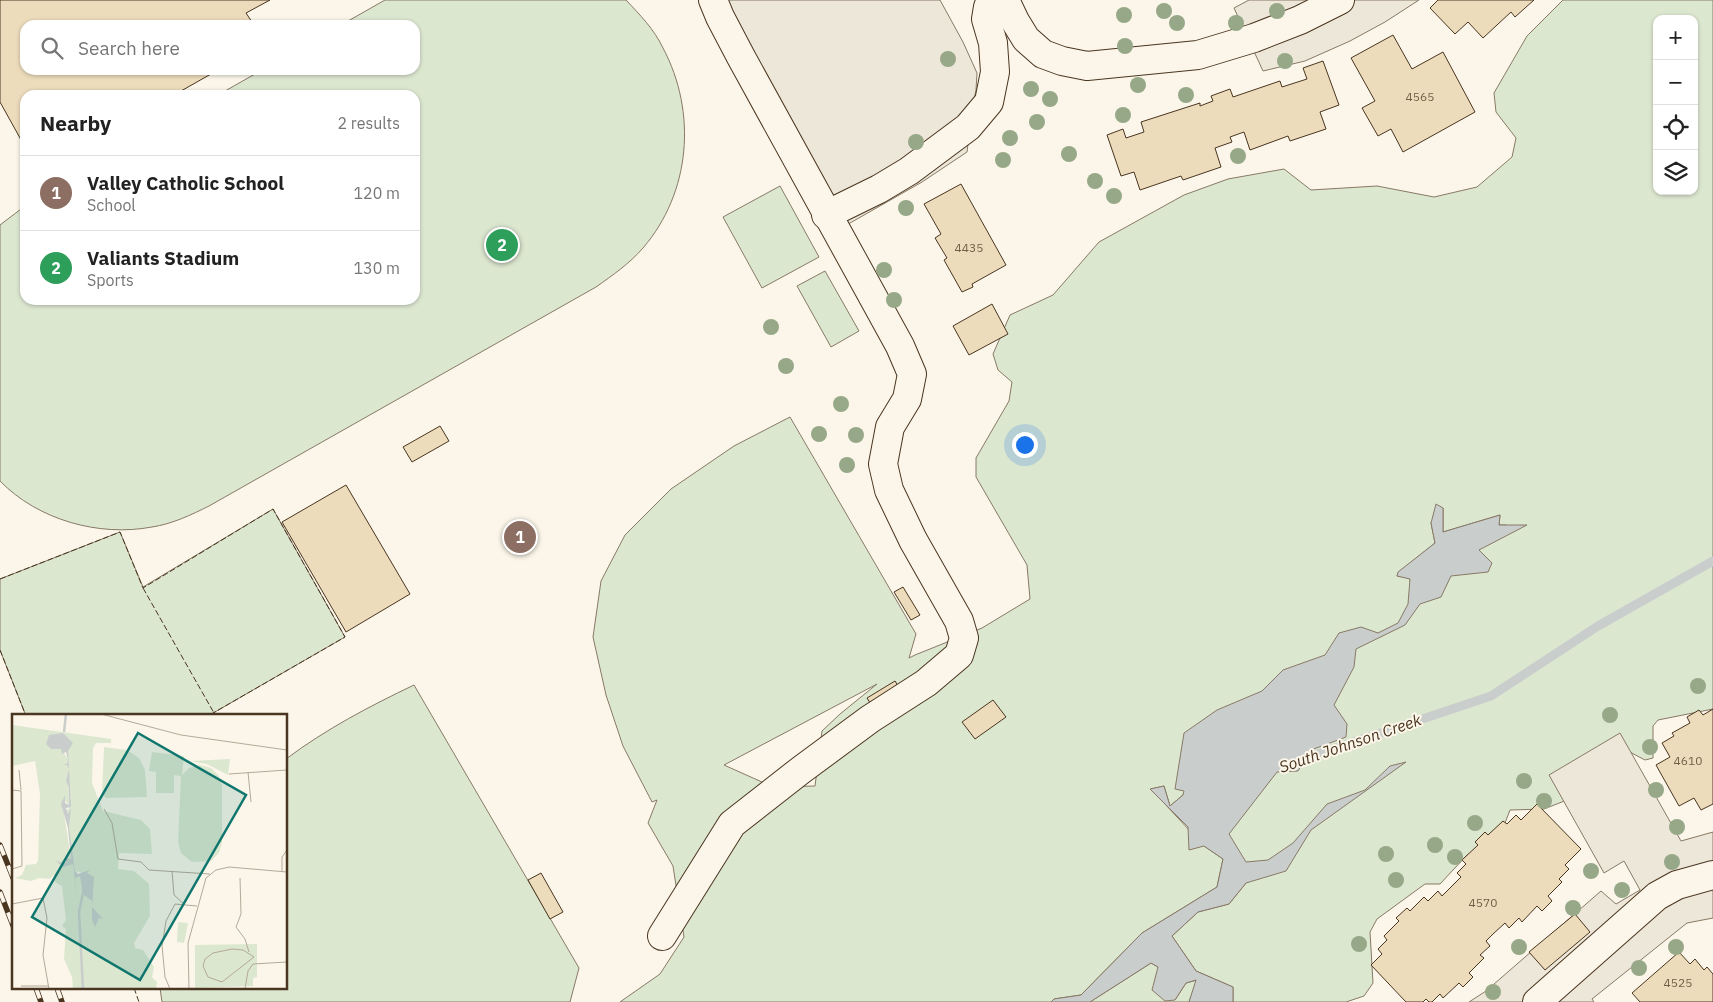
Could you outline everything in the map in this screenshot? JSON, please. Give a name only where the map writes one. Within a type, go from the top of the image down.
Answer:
[{"type":"lane","points":[[662,936],[732,824],[870,719],[926,683],[959,655],[964,638],[959,621],[913,540],[890,490],[883,464],[890,427],[907,398],[912,374],[900,346],[741,58],[713,0]]},
{"type":"lane","points":[[826,214],[879,189],[903,175],[968,126],[989,102],[996,72],[993,43],[986,20],[988,7],[999,0]]},
{"type":"lane","points":[[1005,0],[1014,21],[1026,39],[1043,54],[1062,62],[1086,66],[1198,55],[1254,38],[1291,24],[1340,0]]},
{"type":"lane","points":[[1537,1002],[1657,896],[1677,885],[1713,875]]},
{"type":"green space","points":[[385,0],[626,0],[651,28],[663,48],[674,73],[681,98],[684,151],[679,177],[671,202],[659,226],[638,254],[615,274],[596,287],[209,506],[181,519],[159,526],[111,530],[70,522],[32,506],[15,495],[0,481],[0,225],[20,210],[20,305],[420,305],[420,90],[227,90],[253,75],[420,75],[420,20],[350,20]]},
{"type":"green space","points":[[1563,0],[1713,0],[1713,709],[1658,720],[1653,726],[1653,758],[1645,760],[1624,749],[1567,800],[1544,809],[1510,810],[1498,841],[1467,855],[1440,884],[1425,884],[1377,919],[1370,932],[1373,983],[1364,996],[1346,1002],[1233,1002],[1233,987],[1196,971],[1172,936],[1198,912],[1229,904],[1246,883],[1185,791],[1170,806],[1164,786],[1151,789],[1204,846],[1223,859],[1217,887],[1142,933],[1081,995],[1054,999],[1051,1002],[620,1002],[660,974],[684,937],[673,866],[648,823],[657,800],[652,802],[623,746],[606,695],[593,637],[601,581],[625,535],[671,489],[734,446],[790,417],[916,634],[909,658],[982,628],[1030,599],[1027,565],[976,477],[976,458],[1009,401],[1012,382],[998,370],[993,354],[1010,315],[1053,295],[1099,242],[1184,195],[1228,179],[1284,169],[1311,190],[1377,186],[1434,197],[1477,187],[1512,157],[1516,138],[1496,112],[1494,93],[1527,36]],"holes":[[[1443,508],[1443,532],[1500,515],[1499,525],[1506,525],[1410,581],[1410,578],[1397,576],[1399,572],[1435,543],[1431,523]],[[877,684],[822,731],[815,786],[773,787],[724,765]]]},
{"type":"green space","points":[[780,186],[819,257],[762,288],[723,217]]},
{"type":"green space","points":[[825,271],[859,331],[831,347],[797,286]]},
{"type":"green space","points":[[273,509],[345,637],[211,714],[25,714],[0,650],[0,579],[120,532],[143,587]]},
{"type":"green space","points":[[414,685],[579,968],[570,1002],[162,1002],[160,990],[288,990],[288,758],[348,719]]},
{"type":"green space","points":[[1151,963],[1158,967],[1175,1000],[1186,983],[1197,980],[1189,1002],[1090,1002]]},
{"type":"shaded area","points":[[726,0],[940,0],[963,42],[977,73],[967,152],[922,182],[843,227]]},
{"type":"shaded area","points":[[1249,0],[1419,0],[1385,22],[1350,41],[1305,61],[1263,71],[1234,8]]},
{"type":"shaded area","points":[[1436,504],[1443,508],[1443,532],[1500,515],[1499,525],[1527,525],[1479,550],[1492,563],[1488,572],[1451,576],[1441,597],[1420,604],[1405,625],[1356,649],[1354,667],[1334,705],[1347,724],[1346,737],[1311,750],[1298,771],[1277,772],[1229,834],[1246,862],[1268,860],[1293,843],[1327,804],[1365,790],[1390,766],[1406,762],[1311,830],[1286,871],[1246,883],[1229,904],[1198,912],[1172,936],[1196,971],[1233,987],[1233,1002],[1189,1002],[1196,980],[1186,983],[1175,1000],[1165,1001],[1152,990],[1158,967],[1151,963],[1090,1002],[1051,1002],[1054,999],[1081,995],[1142,933],[1217,887],[1223,859],[1204,846],[1189,850],[1188,827],[1150,789],[1164,786],[1170,806],[1183,795],[1184,791],[1175,789],[1184,733],[1217,710],[1262,691],[1283,670],[1325,655],[1339,633],[1361,627],[1378,633],[1398,623],[1408,604],[1410,579],[1397,576],[1398,572],[1435,543],[1431,523]]},
{"type":"shaded area","points":[[1620,733],[1681,841],[1713,832],[1713,918],[1687,923],[1592,999],[1594,1002],[1469,1002],[1486,991],[1601,891],[1616,904],[1640,890],[1624,861],[1604,873],[1549,775]]},
{"type":"building","points":[[0,0],[270,0],[246,13],[251,20],[20,20],[20,75],[209,75],[183,90],[20,90],[20,138],[0,102]]},
{"type":"building","points":[[1438,0],[1534,0],[1515,17],[1511,12],[1483,38],[1468,22],[1455,34],[1430,8]]},
{"type":"building","points":[[1393,35],[1412,69],[1443,52],[1475,112],[1403,152],[1391,129],[1378,136],[1362,108],[1375,101],[1351,58]]},
{"type":"building","points":[[1323,61],[1339,105],[1320,112],[1326,129],[1290,141],[1288,136],[1250,150],[1244,132],[1230,137],[1232,142],[1215,148],[1221,167],[1183,180],[1181,176],[1140,190],[1134,172],[1121,176],[1107,135],[1123,129],[1126,138],[1144,132],[1141,122],[1200,103],[1200,106],[1213,101],[1211,96],[1230,89],[1233,97],[1280,81],[1282,87],[1307,79],[1303,68]]},
{"type":"building","points":[[961,184],[1006,265],[972,284],[973,287],[962,292],[944,260],[947,258],[935,238],[941,234],[924,204]]},
{"type":"building","points":[[992,304],[1008,334],[969,355],[953,326]]},
{"type":"building","points":[[440,426],[449,441],[412,462],[403,447]]},
{"type":"building","points":[[346,485],[410,594],[346,632],[282,522]]},
{"type":"building","points":[[903,587],[920,615],[911,620],[894,592]]},
{"type":"building","points":[[895,681],[900,689],[872,706],[867,698]]},
{"type":"building","points":[[993,700],[1006,717],[975,739],[962,722]]},
{"type":"building","points":[[1713,709],[1713,804],[1701,810],[1694,798],[1679,806],[1656,765],[1670,757],[1662,743],[1674,736],[1672,733],[1690,723],[1687,717],[1699,710],[1703,715]]},
{"type":"building","points":[[1537,804],[1581,849],[1565,865],[1569,869],[1559,879],[1562,882],[1548,896],[1552,901],[1542,911],[1537,906],[1522,922],[1519,918],[1509,928],[1505,923],[1493,934],[1486,941],[1490,946],[1480,955],[1484,958],[1469,973],[1473,977],[1463,987],[1459,983],[1443,998],[1440,994],[1432,1002],[1426,999],[1423,1002],[1406,1002],[1371,965],[1382,954],[1378,949],[1387,940],[1384,936],[1399,921],[1396,918],[1407,908],[1410,911],[1424,897],[1428,901],[1438,891],[1442,896],[1461,877],[1457,873],[1466,864],[1462,860],[1478,845],[1475,842],[1485,832],[1488,835],[1503,821],[1507,824],[1516,815],[1521,820]]},
{"type":"building","points":[[541,873],[563,912],[550,919],[528,880]]},
{"type":"building","points":[[1575,914],[1590,932],[1545,970],[1529,952]]},
{"type":"building","points":[[1679,952],[1690,964],[1695,959],[1704,970],[1707,967],[1713,974],[1713,1002],[1640,1002],[1632,993]]},
{"type":"waterway","name":"South Johnson Creek","points":[[1297,761],[1491,696],[1598,626],[1713,561]]},
{"type":"railway","points":[[0,845],[12,875]]},
{"type":"railway","points":[[0,892],[12,923]]},
{"type":"railway","points":[[37,990],[41,1002]]},
{"type":"railway","points":[[58,990],[62,1002]]},
{"type":"fence","points":[[0,579],[120,532],[143,588],[273,509],[345,637],[211,714]]},
{"type":"fence","points":[[143,588],[214,713]]},
{"type":"fence","points":[[0,650],[25,714]]},
{"type":"fence","points":[[135,990],[139,1002]]},
{"type":"place","name":"Valiants Stadium","points":[[502,245]]},
{"type":"place","name":"Valley Catholic School","points":[[520,537]]}]
